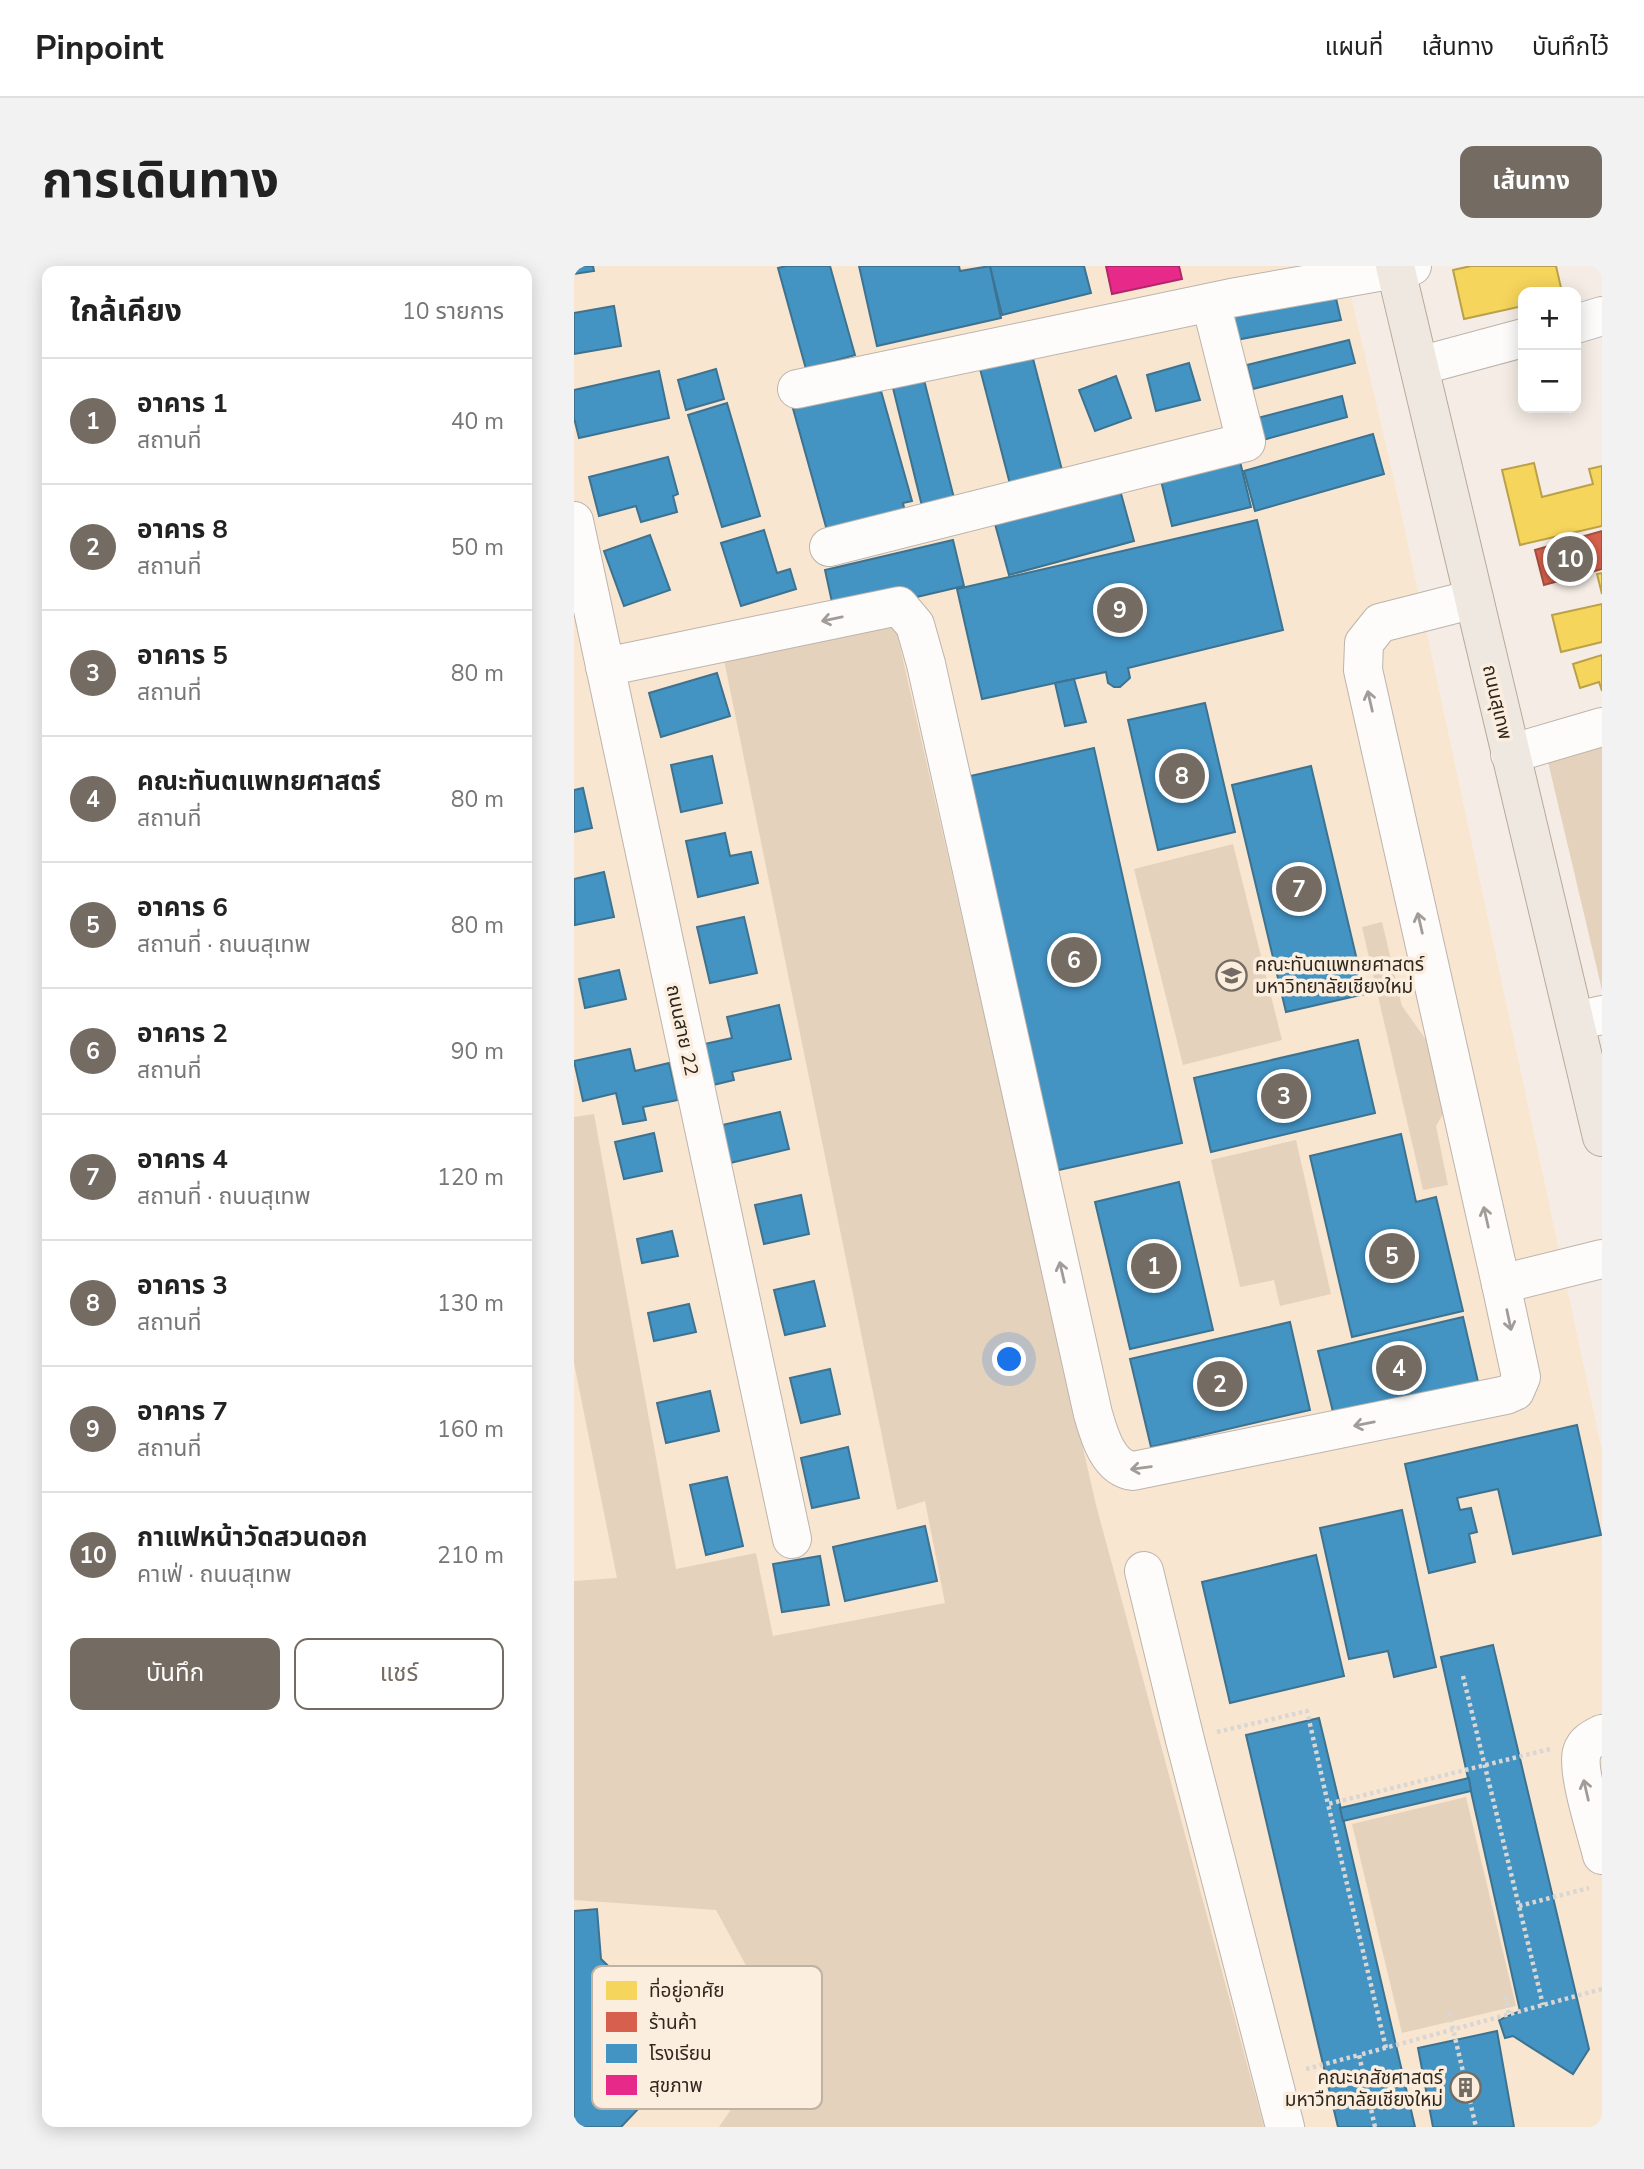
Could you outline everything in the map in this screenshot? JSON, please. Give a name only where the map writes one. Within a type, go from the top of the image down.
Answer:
[{"type":"main road","name":"ถนนสุเทพ","points":[[1401,267],[1419,366],[1510,754],[1589,1018],[1602,1137]]},
{"type":"street","points":[[797,389],[1222,289],[1401,267]]},
{"type":"street","points":[[829,547],[1246,442],[1222,289]]},
{"type":"street","points":[[1581,322],[1602,316]]},
{"type":"street","points":[[1419,366],[1518,339]]},
{"type":"street","name":"ถนนสาย 22","points":[[574,521],[583,605],[605,667],[792,1539]]},
{"type":"street","points":[[605,667],[899,606],[915,625],[929,677],[1093,1414],[1104,1443],[1119,1466],[1133,1471],[1495,1397],[1515,1391],[1519,1384],[1520,1372],[1501,1284],[1363,670],[1364,643],[1380,623],[1474,598]]},
{"type":"street","points":[[1510,754],[1602,727]]},
{"type":"street","points":[[1501,1284],[1602,1259]]},
{"type":"street","points":[[1144,1571],[1285,2127]]},
{"type":"street","points":[[1592,1747],[1584,1780],[1596,1871]]},
{"type":"path","points":[[1463,1676],[1543,2005]]},
{"type":"path","points":[[1185,1740],[1307,1711],[1386,2048]]},
{"type":"path","points":[[1328,1804],[1553,1748],[1592,1747]]},
{"type":"path","points":[[1519,1906],[1596,1871]]},
{"type":"path","points":[[1273,2077],[1602,1989]]},
{"type":"path","points":[[1505,1996],[1509,2014]]},
{"type":"path","points":[[1448,2012],[1476,2127]]},
{"type":"path","points":[[1359,2055],[1375,2127]]},
{"type":"shaded area","points":[[574,266],[1344,266],[1394,479],[1602,1451],[1602,2127],[574,2127]]},
{"type":"shaded area","points":[[893,616],[1096,1505],[1264,2127],[719,2127],[731,2109],[822,2109],[822,1966],[746,1966],[716,1910],[574,1900],[574,1581],[617,1578],[574,1363],[574,1117],[594,1114],[676,1569],[756,1553],[773,1636],[945,1603],[925,1501],[897,1510],[724,660]]},
{"type":"shaded area","points":[[1602,728],[1602,990],[1544,745]]},
{"type":"shaded area","points":[[1233,844],[1282,1040],[1183,1065],[1134,869]]},
{"type":"shaded area","points":[[1382,922],[1402,1006],[1434,1051],[1447,1107],[1436,1126],[1448,1185],[1423,1190],[1362,927]]},
{"type":"shaded area","points":[[1296,1140],[1331,1294],[1280,1306],[1274,1280],[1240,1287],[1211,1160]]},
{"type":"shaded area","points":[[1466,1797],[1516,2006],[1402,2033],[1352,1824]]},
{"type":"building: ที่อยู่อาศัย","points":[[1471,266],[1556,266],[1561,287],[1518,287],[1518,307],[1464,319],[1453,270]]},
{"type":"building: ที่อยู่อาศัย","points":[[1534,463],[1542,497],[1593,484],[1589,469],[1602,466],[1602,526],[1520,545],[1502,470]]},
{"type":"building: ที่อยู่อาศัย","points":[[1602,573],[1602,594],[1597,574]]},
{"type":"building: ที่อยู่อาศัย","points":[[1602,604],[1602,642],[1561,652],[1552,615]]},
{"type":"building: ที่อยู่อาศัย","points":[[1602,655],[1602,691],[1599,682],[1580,688],[1573,664]]},
{"type":"building: ร้านค้า","points":[[1602,531],[1602,569],[1544,585],[1535,550]]},
{"type":"building: โรงเรียน","points":[[574,266],[593,266],[594,271],[574,274]]},
{"type":"building: โรงเรียน","points":[[830,266],[855,355],[806,369],[778,268]]},
{"type":"building: โรงเรียน","points":[[859,266],[959,266],[960,271],[990,266],[1001,318],[877,346]]},
{"type":"building: โรงเรียน","points":[[990,266],[1084,266],[1091,293],[1002,315]]},
{"type":"building: โรงเรียน","points":[[1335,294],[1341,320],[1236,340],[1231,315]]},
{"type":"building: โรงเรียน","points":[[614,306],[621,346],[574,354],[574,313]]},
{"type":"building: โรงเรียน","points":[[1349,340],[1355,363],[1253,389],[1247,365]]},
{"type":"building: โรงเรียน","points":[[1031,351],[1062,470],[1010,484],[979,365]]},
{"type":"building: โรงเรียน","points":[[1189,363],[1200,400],[1156,411],[1147,375]]},
{"type":"building: โรงเรียน","points":[[716,369],[724,399],[686,410],[678,380]]},
{"type":"building: โรงเรียน","points":[[659,371],[669,418],[579,438],[574,418],[574,390]]},
{"type":"building: โรงเรียน","points":[[923,376],[954,498],[922,506],[892,384]]},
{"type":"building: โรงเรียน","points":[[1116,376],[1131,418],[1095,431],[1079,390]]},
{"type":"building: โรงเรียน","points":[[881,391],[912,501],[903,503],[905,512],[828,534],[792,405]]},
{"type":"building: โรงเรียน","points":[[1342,396],[1347,417],[1252,443],[1246,421]]},
{"type":"building: โรงเรียน","points":[[727,403],[760,516],[722,527],[688,415]]},
{"type":"building: โรงเรียน","points":[[1373,434],[1384,474],[1255,511],[1244,471]]},
{"type":"building: โรงเรียน","points":[[1237,449],[1251,507],[1172,526],[1158,468]]},
{"type":"building: โรงเรียน","points":[[668,457],[678,494],[673,496],[677,512],[641,522],[636,506],[599,516],[589,477]]},
{"type":"building: โรงเรียน","points":[[1120,490],[1134,541],[1009,575],[995,524]]},
{"type":"building: โรงเรียน","points":[[1257,520],[1283,630],[1128,668],[1130,678],[1120,687],[1108,683],[1106,672],[982,699],[957,589]]},
{"type":"building: โรงเรียน","points":[[764,530],[777,573],[790,569],[796,589],[741,606],[721,543]]},
{"type":"building: โรงเรียน","points":[[650,535],[670,590],[624,606],[604,551]]},
{"type":"building: โรงเรียน","points":[[953,540],[964,586],[835,616],[825,570]]},
{"type":"building: โรงเรียน","points":[[717,673],[730,716],[661,737],[649,693]]},
{"type":"building: โรงเรียน","points":[[1074,679],[1086,722],[1065,726],[1055,683]]},
{"type":"building: โรงเรียน","points":[[1205,703],[1235,832],[1158,850],[1128,720]]},
{"type":"building: โรงเรียน","points":[[1094,748],[1182,1143],[1054,1171],[966,777]]},
{"type":"building: โรงเรียน","points":[[712,756],[722,803],[681,812],[671,765]]},
{"type":"building: โรงเรียน","points":[[1311,766],[1365,994],[1286,1012],[1232,785]]},
{"type":"building: โรงเรียน","points":[[583,788],[592,828],[574,832],[574,790]]},
{"type":"building: โรงเรียน","points":[[725,833],[730,856],[751,852],[758,883],[698,897],[686,841]]},
{"type":"building: โรงเรียน","points":[[604,872],[614,917],[575,925],[574,879]]},
{"type":"building: โรงเรียน","points":[[744,917],[757,973],[710,983],[697,927]]},
{"type":"building: โรงเรียน","points":[[619,970],[626,999],[585,1008],[579,979]]},
{"type":"building: โรงเรียน","points":[[779,1005],[791,1059],[732,1072],[734,1080],[709,1086],[700,1045],[732,1038],[727,1017]]},
{"type":"building: โรงเรียน","points":[[1358,1040],[1375,1113],[1211,1152],[1194,1078]]},
{"type":"building: โรงเรียน","points":[[630,1049],[635,1071],[669,1063],[678,1100],[643,1107],[646,1120],[623,1124],[616,1093],[583,1101],[574,1061]]},
{"type":"building: โรงเรียน","points":[[780,1112],[789,1149],[726,1164],[718,1126]]},
{"type":"building: โรงเรียน","points":[[654,1133],[662,1171],[624,1179],[615,1142]]},
{"type":"building: โรงเรียน","points":[[1401,1134],[1416,1202],[1436,1197],[1463,1311],[1352,1337],[1310,1156]]},
{"type":"building: โรงเรียน","points":[[1179,1182],[1213,1330],[1130,1349],[1095,1202]]},
{"type":"building: โรงเรียน","points":[[801,1195],[809,1234],[764,1244],[755,1205]]},
{"type":"building: โรงเรียน","points":[[672,1231],[678,1256],[642,1263],[637,1239]]},
{"type":"building: โรงเรียน","points":[[814,1281],[825,1326],[785,1335],[774,1290]]},
{"type":"building: โรงเรียน","points":[[689,1304],[696,1332],[654,1341],[648,1313]]},
{"type":"building: โรงเรียน","points":[[1463,1317],[1479,1386],[1335,1420],[1318,1351]]},
{"type":"building: โรงเรียน","points":[[1290,1322],[1310,1410],[1151,1447],[1130,1359]]},
{"type":"building: โรงเรียน","points":[[830,1369],[840,1414],[801,1423],[790,1378]]},
{"type":"building: โรงเรียน","points":[[710,1391],[719,1431],[666,1443],[657,1403]]},
{"type":"building: โรงเรียน","points":[[1577,1425],[1601,1535],[1513,1554],[1498,1489],[1457,1498],[1460,1510],[1471,1508],[1477,1532],[1469,1534],[1475,1562],[1429,1573],[1405,1464]]},
{"type":"building: โรงเรียน","points":[[848,1447],[859,1498],[812,1508],[801,1458]]},
{"type":"building: โรงเรียน","points":[[727,1477],[743,1546],[706,1555],[690,1485]]},
{"type":"building: โรงเรียน","points":[[1402,1510],[1436,1667],[1394,1677],[1388,1651],[1349,1659],[1320,1528]]},
{"type":"building: โรงเรียน","points":[[925,1526],[937,1581],[845,1601],[833,1547]]},
{"type":"building: โรงเรียน","points":[[1316,1555],[1344,1676],[1230,1703],[1202,1582]]},
{"type":"building: โรงเรียน","points":[[820,1556],[829,1605],[782,1612],[773,1564]]},
{"type":"building: โรงเรียน","points":[[1493,1645],[1589,2049],[1573,2074],[1513,2036],[1505,2038],[1499,2020],[1520,2011],[1441,1657]]},
{"type":"building: โรงเรียน","points":[[1319,1718],[1415,2127],[1338,2127],[1323,2064],[1246,1735]]},
{"type":"building: โรงเรียน","points":[[1469,1778],[1471,1791],[1343,1821],[1340,1808]]},
{"type":"building: โรงเรียน","points":[[597,1909],[601,1959],[608,1966],[592,1966],[592,2109],[638,2109],[621,2127],[574,2127],[574,1911]]},
{"type":"building: โรงเรียน","name":"คณะเภสัชศาสตร์ มหาวืทยาลัยเชียงใหม่","points":[[1497,2031],[1514,2127],[1433,2127],[1418,2048]]},
{"type":"building: สุขภาพ","points":[[1106,266],[1179,266],[1182,279],[1112,294]]},
{"type":"place","name":"กาแฟหน้าวัดสวนดอก","points":[[1570,559]]},
{"type":"place","name":"อาคาร 7","points":[[1120,610]]},
{"type":"place","name":"อาคาร 3","points":[[1182,776]]},
{"type":"place","name":"อาคาร 4","points":[[1299,889]]},
{"type":"place","name":"อาคาร 2","points":[[1074,960]]},
{"type":"place","name":"คณะทันตแพทยศาสตร์ มหาวิทยาลัยเชียงใหม่","points":[[1232,975]]},
{"type":"place","name":"อาคาร 5","points":[[1284,1096]]},
{"type":"place","name":"อาคาร 6","points":[[1392,1256]]},
{"type":"place","name":"อาคาร 1","points":[[1154,1266]]},
{"type":"place","name":"คณะทันตแพทยศาสตร์","points":[[1399,1368]]},
{"type":"place","name":"อาคาร 8","points":[[1220,1384]]},
{"type":"place","name":"คณะเภสัชศาสตร์ มหาวืทยาลัยเชียงใหม่","points":[[1466,2088]]}]
